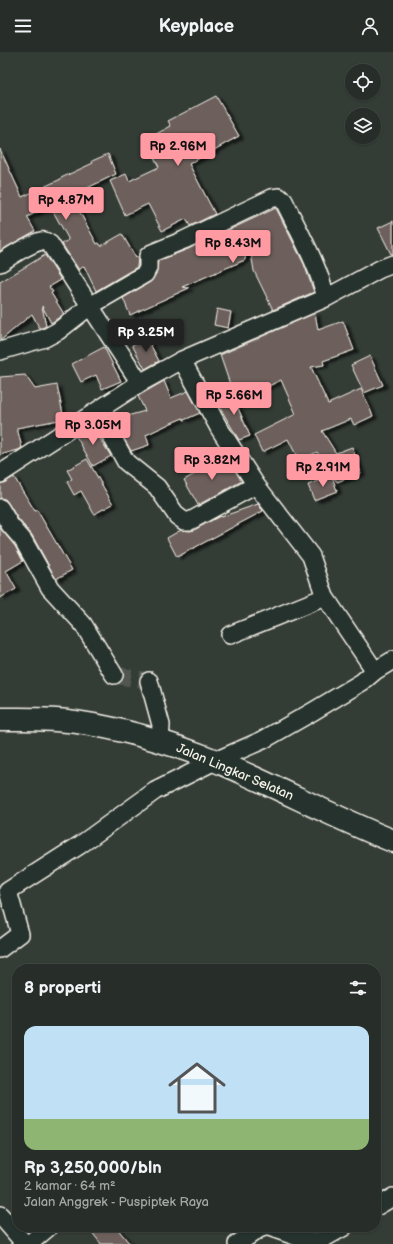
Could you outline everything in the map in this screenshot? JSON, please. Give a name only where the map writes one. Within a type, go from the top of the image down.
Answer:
[{"type":"main road","name":"Jalan Lingkar Selatan","points":[[0,719],[36,719],[74,722],[121,730],[215,761],[390,836]]},
{"type":"street","points":[[0,351],[45,338],[58,331],[90,306],[145,274],[148,268],[148,256],[152,253],[184,240],[272,198],[279,197],[284,201],[314,262],[323,283],[326,298]]},
{"type":"street","points":[[0,263],[13,254],[40,241],[46,241],[53,248],[140,383]]},
{"type":"street","points":[[0,474],[140,383],[182,360],[326,298],[380,269],[393,264]]},
{"type":"street","points":[[182,360],[219,428],[256,485],[311,556],[325,597],[375,671]]},
{"type":"street","points":[[108,430],[126,462],[157,487],[177,516],[184,521],[190,521],[256,485]]},
{"type":"street","points":[[0,508],[10,525],[24,540],[50,588],[83,624],[114,675]]},
{"type":"street","points":[[230,635],[325,597]]},
{"type":"street","points":[[0,949],[20,934],[8,891],[80,846],[155,791],[215,761],[263,740],[362,682],[375,671],[393,660]]},
{"type":"street","points":[[149,681],[161,726],[160,742]]},
{"type":"street","points":[[381,1205],[393,1197]]},
{"type":"street","points":[[0,1215],[12,1229]]},
{"type":"street","points":[[15,1232],[25,1244]]},
{"type":"street","points":[[29,1244],[43,1232]]},
{"type":"street","points":[[237,1244],[255,1232]]},
{"type":"street","points":[[284,1232],[310,1241],[319,1241],[335,1232]]},
{"type":"building","points":[[216,96],[239,136],[189,164],[215,214],[190,226],[186,219],[162,231],[148,204],[125,215],[110,181],[126,174],[129,181],[159,167],[145,140],[171,126],[168,121]]},
{"type":"building","points":[[0,149],[22,197],[93,163],[92,161],[108,154],[116,174],[71,196],[97,244],[99,243],[101,246],[122,234],[136,258],[138,257],[137,267],[96,291],[84,266],[79,270],[62,244],[69,240],[50,206],[27,217],[35,231],[0,251]]},
{"type":"building","points":[[276,208],[304,264],[314,292],[273,310],[254,271],[248,235],[245,260],[182,287],[189,288],[130,315],[123,298],[150,282],[157,272],[158,261],[188,249]]},
{"type":"building","points":[[393,221],[393,254],[391,254],[378,228]]},
{"type":"building","points":[[45,255],[61,280],[49,287],[64,314],[51,323],[42,306],[46,326],[40,329],[32,314],[0,341],[0,282]]},
{"type":"building","points":[[217,309],[231,312],[228,328],[214,325]]},
{"type":"building","points":[[315,313],[318,330],[343,321],[354,350],[323,361],[324,365],[311,367],[328,404],[361,389],[373,416],[354,425],[351,419],[322,431],[336,453],[352,447],[361,473],[337,482],[317,452],[299,461],[288,439],[262,452],[254,435],[296,414],[281,380],[236,402],[220,355]]},
{"type":"building","points":[[147,338],[159,361],[145,369],[132,345]]},
{"type":"building","points":[[104,347],[121,381],[102,389],[96,375],[81,382],[72,364]]},
{"type":"building","points":[[370,356],[383,385],[364,393],[351,365]]},
{"type":"building","points":[[25,375],[35,389],[57,385],[64,419],[17,428],[22,448],[0,455],[0,377]]},
{"type":"building","points":[[164,381],[171,398],[188,391],[200,413],[184,420],[183,418],[146,435],[149,445],[131,451],[121,433],[125,432],[120,418],[145,411],[138,396]]},
{"type":"building","points":[[232,394],[250,436],[239,440],[216,401]]},
{"type":"building","points":[[92,426],[111,456],[93,466],[76,436]]},
{"type":"building","points":[[87,459],[113,504],[94,514],[81,491],[74,495],[67,482],[72,479],[67,470]]},
{"type":"building","points":[[227,459],[242,481],[198,505],[184,480],[207,467],[208,469]]},
{"type":"building","points":[[332,476],[337,491],[314,500],[308,485]]},
{"type":"building","points":[[14,477],[35,511],[37,510],[72,570],[56,579],[32,535],[18,519],[5,499],[0,498],[0,484]]},
{"type":"building","points":[[258,504],[263,511],[177,557],[167,538],[181,530],[194,530],[220,516],[221,517]]},
{"type":"building","points":[[0,528],[15,546],[23,561],[6,571],[16,589],[0,598]]},
{"type":"building","points":[[92,1232],[120,1232],[130,1244],[101,1244]]},
{"type":"tunnel","points":[[114,675],[149,681]]}]
